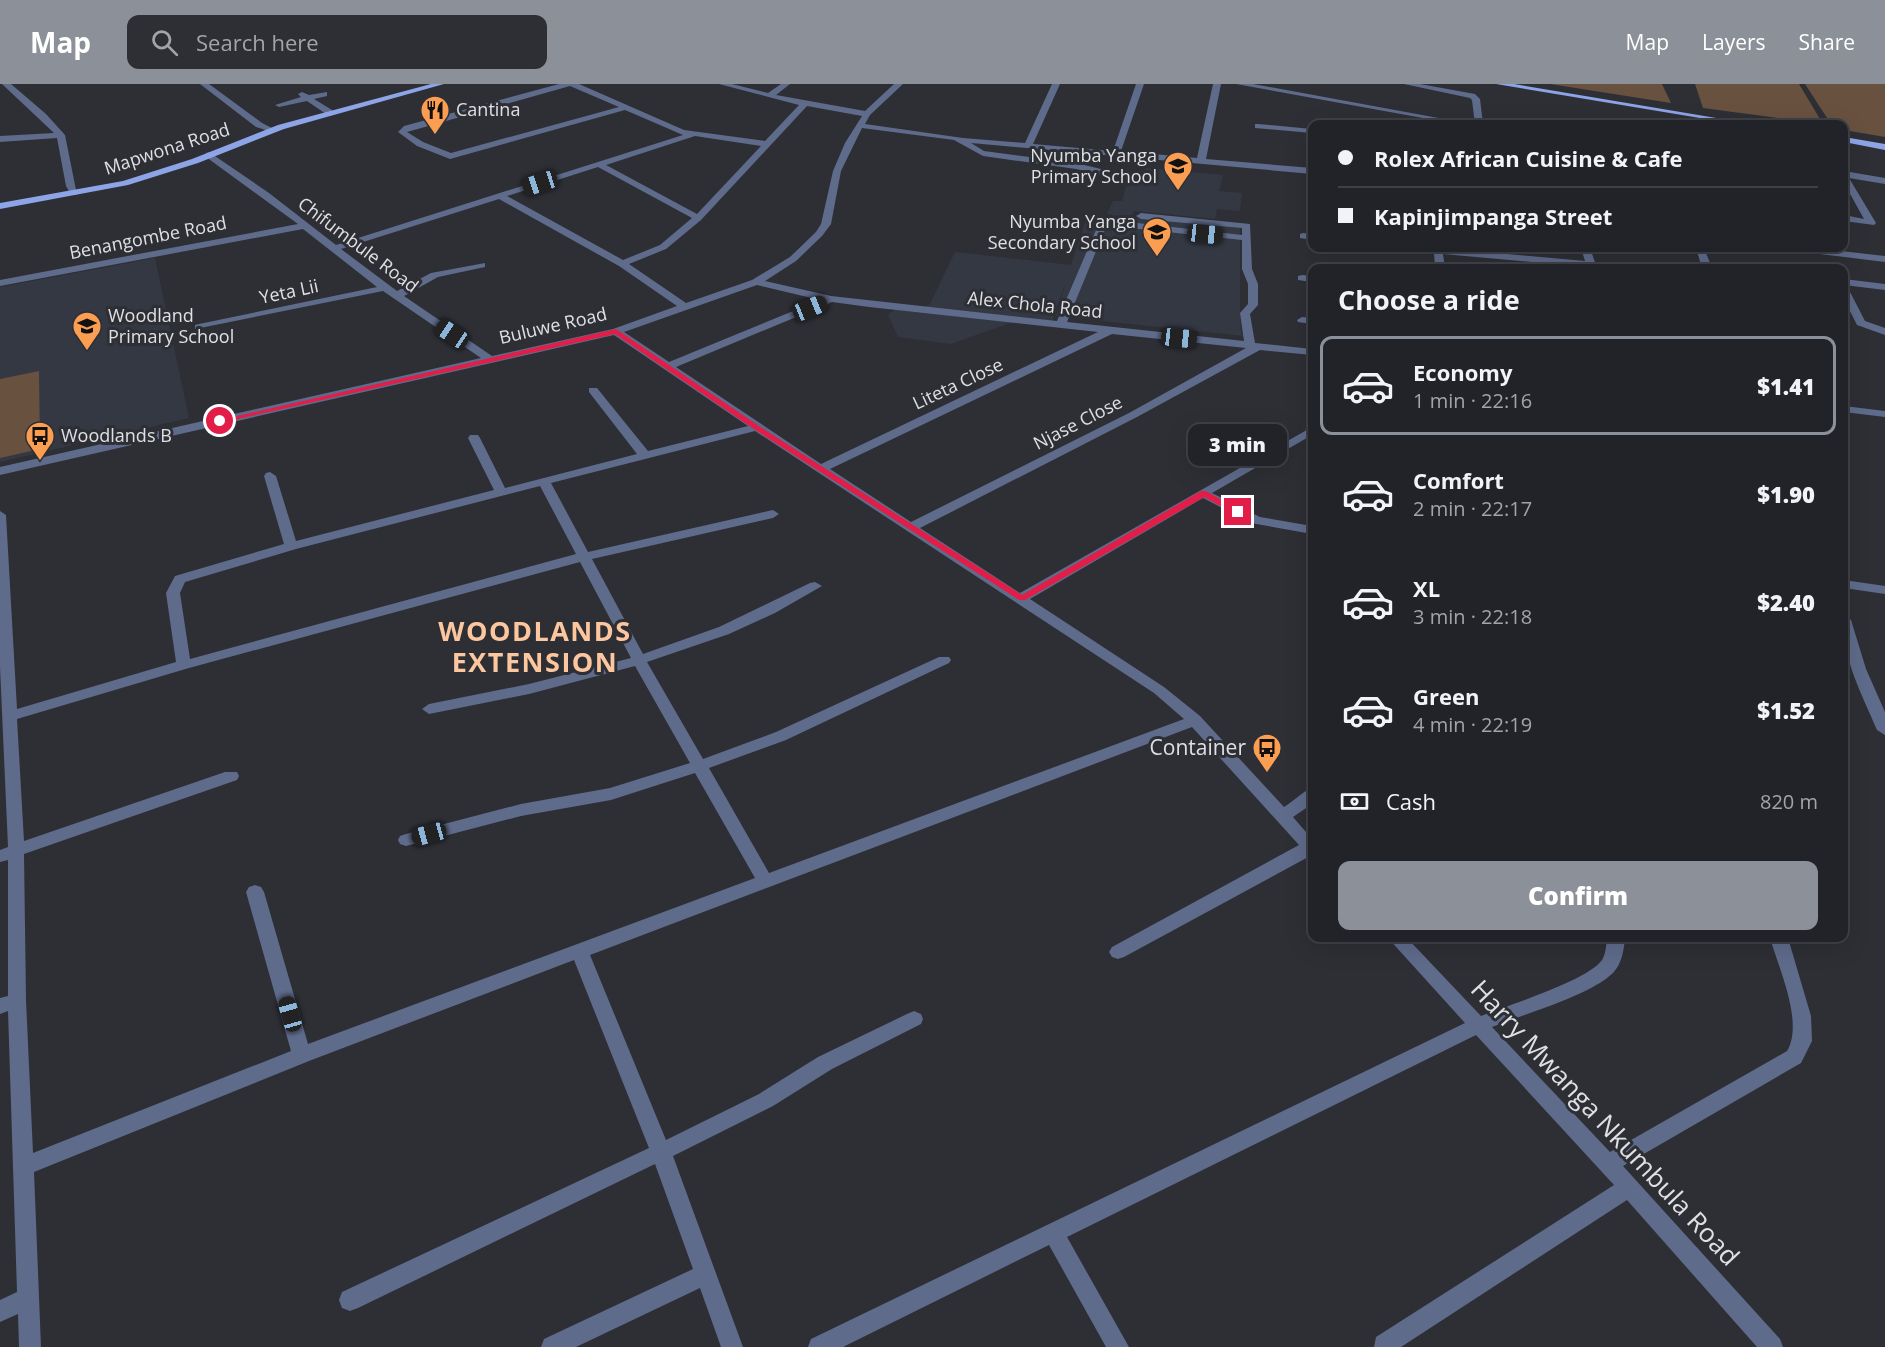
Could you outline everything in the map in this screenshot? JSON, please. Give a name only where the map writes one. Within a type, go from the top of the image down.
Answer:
[{"type":"main road","name":"Mapwona Road","points":[[0,206],[141,178],[272,130],[329,112],[440,84]]},
{"type":"main road","points":[[1500,84],[1723,120]]},
{"type":"main road","points":[[1848,141],[1885,147]]},
{"type":"street","points":[[6,84],[61,135],[70,186],[74,193]]},
{"type":"street","points":[[204,84],[259,125],[272,130]]},
{"type":"street","points":[[568,84],[402,132],[428,148],[450,156],[624,108]]},
{"type":"street","points":[[573,84],[624,108],[694,135],[768,144]]},
{"type":"street","points":[[723,84],[804,104],[867,114]]},
{"type":"street","points":[[769,96],[786,84]]},
{"type":"street","name":"Buluwe Road","points":[[0,471],[616,331],[756,282],[793,259],[819,234],[829,212],[837,171],[849,143],[862,126],[867,114],[899,84]]},
{"type":"street","points":[[1027,147],[1056,84]]},
{"type":"street","points":[[1116,153],[1140,84]]},
{"type":"street","points":[[1201,160],[1217,84]]},
{"type":"street","points":[[1240,84],[1444,120]]},
{"type":"street","points":[[1407,84],[1472,96],[1476,99],[1479,120]]},
{"type":"street","points":[[279,105],[303,95],[324,94]]},
{"type":"street","points":[[303,95],[329,112]]},
{"type":"street","points":[[622,264],[663,247],[698,218],[804,104]]},
{"type":"street","points":[[862,126],[1027,147],[1308,171]]},
{"type":"street","points":[[1258,126],[1308,131]]},
{"type":"street","points":[[0,139],[61,135]]},
{"type":"street","points":[[335,248],[694,135]]},
{"type":"street","points":[[963,140],[976,151],[1106,173]]},
{"type":"street","name":"Chifumbule Road","points":[[209,155],[266,195],[396,296],[489,359]]},
{"type":"street","points":[[600,165],[698,218]]},
{"type":"street","points":[[1848,176],[1885,182]]},
{"type":"street","points":[[1848,183],[1871,223],[1848,217]]},
{"type":"street","points":[[500,196],[622,264],[687,308]]},
{"type":"street","points":[[1141,216],[1247,226],[1247,269],[1253,284],[1253,305],[1245,313],[1254,345]]},
{"type":"street","points":[[1061,325],[1102,225],[1106,223],[1247,238]]},
{"type":"street","name":"Benangombe Road","points":[[0,283],[303,226]]},
{"type":"street","points":[[1464,252],[1566,264]]},
{"type":"street","points":[[1824,253],[1885,258]]},
{"type":"street","points":[[396,296],[435,275],[482,265]]},
{"type":"street","name":"Alex Chola Road","points":[[756,282],[831,299],[1308,352]]},
{"type":"street","points":[[1848,282],[1885,287]]},
{"type":"street","name":"Yeta Lii","points":[[199,327],[386,288]]},
{"type":"street","points":[[1848,298],[1861,323],[1871,329],[1885,332]]},
{"type":"street","points":[[666,367],[831,299]]},
{"type":"street","points":[[616,331],[666,367],[1022,598],[1159,690],[1195,720],[1308,845]]},
{"type":"street","name":"Liteta Close","points":[[822,468],[1109,331]]},
{"type":"street","name":"Njase Close","points":[[912,527],[1133,415],[1254,345]]},
{"type":"street","points":[[593,390],[645,456]]},
{"type":"street","points":[[1848,410],[1885,414]]},
{"type":"street","points":[[184,665],[173,593],[178,580],[291,546],[757,427]]},
{"type":"street","points":[[1022,598],[1308,432]]},
{"type":"street","points":[[474,438],[501,492]]},
{"type":"street","points":[[270,476],[291,546]]},
{"type":"street","points":[[544,481],[639,660],[765,880]]},
{"type":"street","points":[[1203,493],[1256,520],[1308,529]]},
{"type":"street","points":[[11,716],[184,665],[582,556],[773,514]]},
{"type":"street","points":[[0,515],[3,610],[11,716],[8,853],[9,1003],[24,1166],[26,1299],[30,1347]]},
{"type":"street","points":[[1848,585],[1885,590]]},
{"type":"street","points":[[429,709],[568,680],[705,639],[815,586]]},
{"type":"street","points":[[1848,633],[1859,669],[1885,730]]},
{"type":"street","points":[[406,840],[521,810],[611,794],[699,766],[781,736],[944,660]]},
{"type":"street","points":[[1848,668],[1859,669]]},
{"type":"street","points":[[24,1166],[302,1055],[580,953],[765,880],[1195,720]]},
{"type":"street","points":[[8,853],[231,776]]},
{"type":"street","points":[[1282,816],[1308,798]]},
{"type":"street","points":[[1118,952],[1308,850]]},
{"type":"street","points":[[255,892],[302,1055]]},
{"type":"street","name":"Harry Mwanga Nkumbula Road","points":[[1401,942],[1608,1164],[1772,1347]]},
{"type":"street","points":[[819,1347],[1478,1025],[1599,973],[1612,960],[1615,942]]},
{"type":"street","points":[[1608,1164],[1794,1058],[1803,1041],[1802,1017],[1780,942]]},
{"type":"street","points":[[580,953],[661,1152],[732,1347]]},
{"type":"street","points":[[350,1300],[766,1100],[825,1063],[914,1019]]},
{"type":"street","points":[[1383,1345],[1629,1187]]},
{"type":"street","points":[[1053,1233],[1118,1347]]},
{"type":"street","points":[[552,1347],[705,1274]]},
{"type":"street","points":[[0,1311],[26,1299]]},
{"type":"shaded area","points":[[1550,84],[1662,84],[1671,103]]},
{"type":"shaded area","points":[[1695,84],[1799,84],[1821,120],[1793,120],[1703,108]]},
{"type":"shaded area","points":[[1805,84],[1885,84],[1885,137],[1848,131],[1848,120],[1828,120]]},
{"type":"shaded area","points":[[1146,168],[1223,175],[1219,191],[1242,193],[1240,211],[1217,209],[1215,219],[1134,211],[1132,217],[1240,227],[1240,318],[1241,332],[1244,336],[1056,316],[1066,281],[1052,322],[1010,323],[951,344],[898,337],[888,315],[899,306],[923,308],[930,304],[955,252],[1071,265],[1088,214],[1124,217],[1107,214],[1113,201],[1122,201],[1126,186],[1116,185],[1121,170],[1144,172]]},
{"type":"shaded area","name":"Woodland Primary School","points":[[155,258],[189,418],[0,462],[0,287]]},
{"type":"shaded area","points":[[39,371],[40,449],[0,458],[0,379]]},
{"type":"place","name":"Cantina","points":[[435,136]]},
{"type":"place","name":"Nyumba Yanga Primary School","points":[[1178,192]]},
{"type":"place","name":"Nyumba Yanga Secondary School","points":[[1157,258]]},
{"type":"place","name":"Woodland Primary School","points":[[87,352]]},
{"type":"place","name":"Woodlands B","points":[[40,462]]},
{"type":"place","name":"Container","points":[[1267,774]]},
{"type":"district","name":"WOODLANDS EXTENSION","points":[[535,648]]},
{"type":"route","points":[[220,421],[616,331],[757,427],[1022,598],[1203,493],[1238,512]]}]
